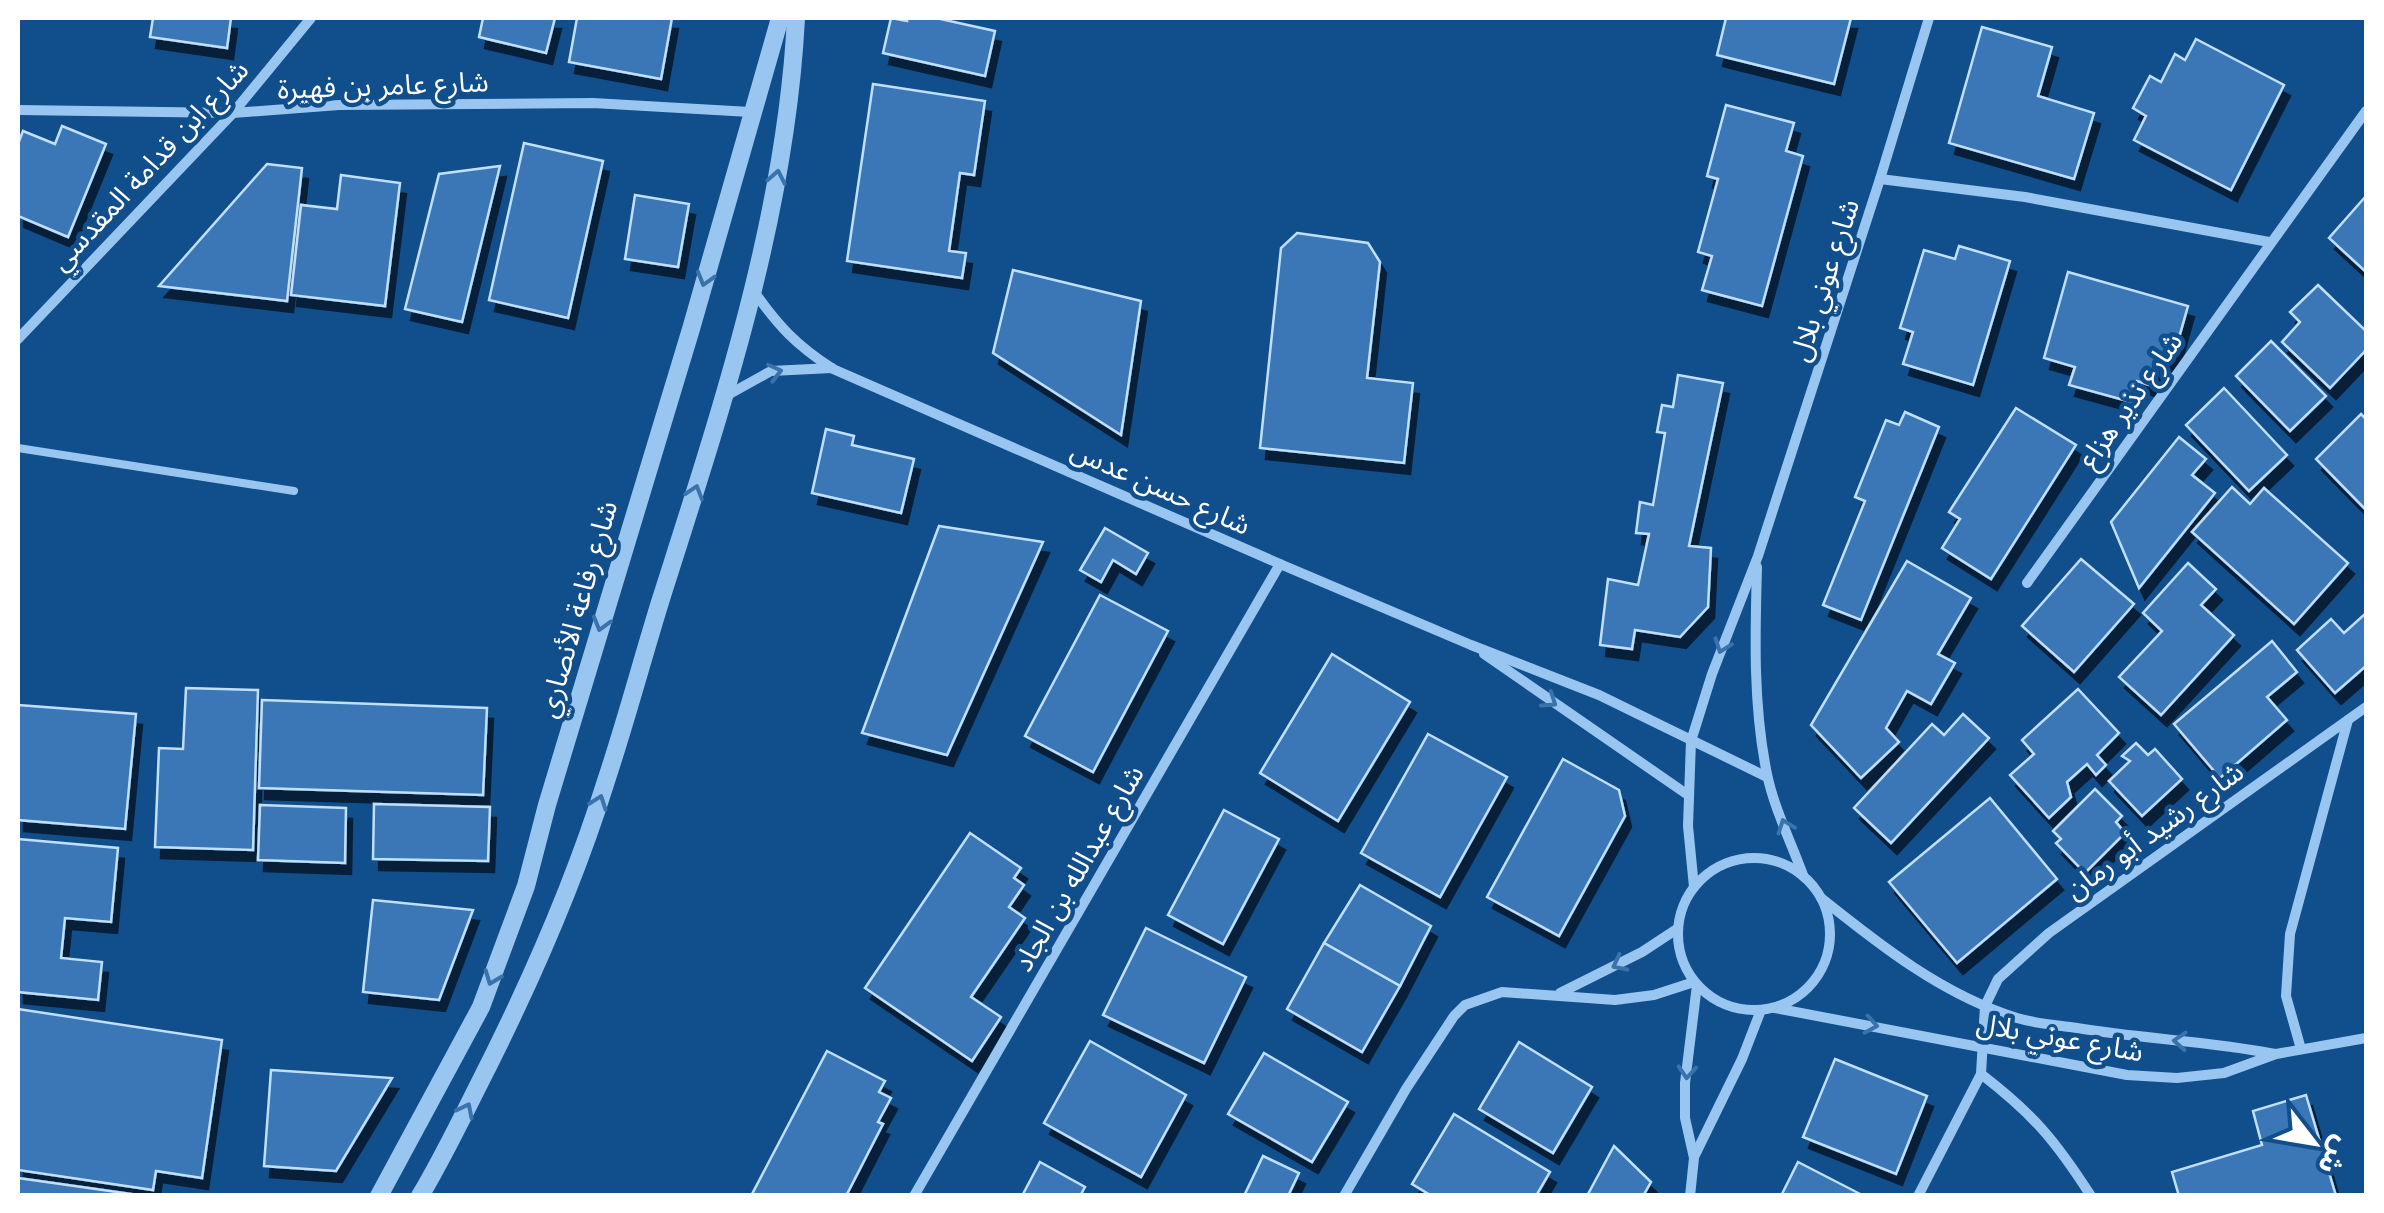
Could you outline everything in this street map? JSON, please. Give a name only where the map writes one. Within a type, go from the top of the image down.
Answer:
[{"type":"street","name":"شارع ابن قدامة المقدسي","points":[[18,339],[233,112],[311,18]]},
{"type":"street","name":"شارع رفاعة الأنصاري","points":[[379,1196],[481,1007],[526,886],[780,18]]},
{"type":"street","points":[[420,1196],[514,1016],[606,783],[724,398],[752,290],[781,156],[794,68],[796,18]]},
{"type":"street","name":"شارع عوني بلال","points":[[1694,886],[1688,794],[1691,741],[1718,656],[1758,556],[1929,18]]},
{"type":"street","name":"شارع عامر بن فهيرة","points":[[18,110],[233,112],[339,106],[593,103],[750,112]]},
{"type":"street","name":"شارع نذير هزاع","points":[[2027,583],[2366,110]]},
{"type":"street","points":[[1880,179],[2025,197],[2269,242]]},
{"type":"street","name":"شارع حسن عدس","points":[[752,290],[799,347],[833,368],[1280,564],[1599,694],[1768,777]]},
{"type":"street","name":"شارع حسن عدس","points":[[724,398],[771,371],[833,368]]},
{"type":"street","name":"شارع عوني بلال","points":[[1758,556],[1756,676],[1768,777],[1803,875]]},
{"type":"street","name":"شارع عبدالله بن الجاد","points":[[914,1196],[1280,564]]},
{"type":"street","name":"شارع حسن عدس","points":[[1471,645],[1688,794]]},
{"type":"street","name":"شارع رشيد أبو رمان","points":[[1985,1006],[1998,980],[2049,933],[2366,706]]},
{"type":"street","points":[[2301,1049],[2286,996],[2290,934],[2348,720]]},
{"type":"street","points":[[1746,858],[1766,858],[1803,875],[1821,898],[1830,930],[1824,964],[1805,991],[1776,1008],[1744,1010],[1726,1006],[1696,984],[1684,964],[1677,929],[1694,886],[1718,867],[1746,858]]},
{"type":"street","name":"شارع عوني بلال","points":[[1821,898],[1906,964],[1985,1006],[2038,1023],[2120,1036],[2226,1044],[2276,1054]]},
{"type":"street","points":[[1558,994],[1642,952],[1677,929]]},
{"type":"street","points":[[1344,1196],[1406,1090],[1466,1004],[1502,992],[1615,1000],[1654,996],[1696,984]]},
{"type":"street","points":[[1690,1196],[1694,1158],[1686,1118],[1686,1083],[1696,984]]},
{"type":"street","points":[[1918,1196],[1981,1074],[1985,1006]]},
{"type":"street","name":"شارع عوني بلال","points":[[1776,1008],[2085,1069],[2177,1078],[2224,1074],[2276,1054],[2366,1038]]},
{"type":"street","points":[[1694,1158],[1761,1010]]},
{"type":"street","points":[[1981,1074],[2036,1118],[2091,1196]]},
{"type":"lane","points":[[18,448],[294,491]]},
{"type":"building","points":[[153,18],[231,18],[227,48],[150,37]]},
{"type":"building","points":[[483,18],[555,18],[546,53],[479,37]]},
{"type":"building","points":[[577,18],[672,18],[661,79],[569,62]]},
{"type":"building","points":[[891,18],[936,18],[995,31],[985,76],[883,53]]},
{"type":"building","points":[[1726,18],[1851,18],[1834,84],[1717,55]]},
{"type":"building","points":[[1982,27],[2052,47],[2038,96],[2094,113],[2074,179],[1949,143]]},
{"type":"building","points":[[2196,39],[2284,85],[2231,190],[2134,140],[2146,116],[2133,108],[2150,76],[2161,82],[2175,54],[2185,60]]},
{"type":"building","points":[[873,84],[985,101],[974,175],[960,173],[949,251],[966,253],[962,278],[847,261]]},
{"type":"building","points":[[1726,105],[1794,123],[1786,151],[1803,156],[1762,306],[1702,290],[1712,256],[1698,252],[1718,179],[1707,176]]},
{"type":"building","points":[[62,126],[106,144],[68,237],[18,216],[18,144],[23,131],[55,144]]},
{"type":"building","points":[[524,143],[603,161],[568,318],[489,300]]},
{"type":"building","points":[[267,164],[302,168],[287,301],[159,286]]},
{"type":"building","points":[[500,166],[462,322],[405,309],[439,174]]},
{"type":"building","points":[[341,175],[400,183],[385,306],[291,295],[301,205],[337,209]]},
{"type":"building","points":[[635,195],[689,204],[678,267],[625,259]]},
{"type":"building","points":[[2366,196],[2366,272],[2329,238]]},
{"type":"building","points":[[1297,233],[1368,243],[1380,262],[1367,378],[1413,383],[1404,463],[1260,448],[1281,248]]},
{"type":"building","points":[[1959,246],[2010,261],[1973,385],[1903,364],[1913,332],[1900,328],[1924,250],[1955,259]]},
{"type":"building","points":[[1013,270],[1141,301],[1121,435],[993,353]]},
{"type":"building","points":[[2068,272],[2188,306],[2172,362],[2160,359],[2152,386],[2137,381],[2131,402],[2069,385],[2075,367],[2044,358]]},
{"type":"building","points":[[2318,285],[2366,331],[2366,350],[2330,388],[2282,342],[2300,322],[2290,312]]},
{"type":"building","points":[[2271,341],[2326,396],[2290,431],[2236,376]]},
{"type":"building","points":[[1678,375],[1723,383],[1689,546],[1711,548],[1708,607],[1680,637],[1635,630],[1632,649],[1600,645],[1608,579],[1638,585],[1649,534],[1636,533],[1640,502],[1653,505],[1665,433],[1657,432],[1662,405],[1673,407]]},
{"type":"building","points":[[2224,388],[2287,455],[2249,491],[2186,425]]},
{"type":"building","points":[[2016,408],[2076,445],[1991,579],[1942,548],[1960,519],[1949,512]]},
{"type":"building","points":[[1905,412],[1939,427],[1861,620],[1823,605],[1865,501],[1855,497],[1886,420],[1899,425]]},
{"type":"building","points":[[2361,414],[2366,419],[2366,510],[2316,459]]},
{"type":"building","points":[[826,429],[854,436],[852,445],[914,459],[901,513],[812,493]]},
{"type":"building","points":[[2179,437],[2206,459],[2192,475],[2215,493],[2139,588],[2111,522]]},
{"type":"building","points":[[2232,487],[2250,504],[2264,488],[2348,563],[2294,624],[2192,532]]},
{"type":"building","points":[[939,526],[1043,542],[947,755],[862,733]]},
{"type":"building","points":[[1105,528],[1148,553],[1136,574],[1113,560],[1101,582],[1080,570]]},
{"type":"building","points":[[2081,559],[2134,604],[2074,672],[2022,626]]},
{"type":"building","points":[[1907,561],[1971,598],[1938,654],[1955,663],[1931,704],[1907,691],[1886,728],[1899,742],[1861,778],[1811,725]]},
{"type":"building","points":[[2188,563],[2216,589],[2201,605],[2234,635],[2161,715],[2119,677],[2162,631],[2143,613]]},
{"type":"building","points":[[1100,595],[1168,631],[1093,772],[1025,736]]},
{"type":"building","points":[[2366,613],[2366,666],[2335,693],[2297,650],[2331,619],[2344,633]]},
{"type":"building","points":[[2272,641],[2297,672],[2267,697],[2287,720],[2220,778],[2174,724]]},
{"type":"building","points":[[1332,654],[1410,702],[1338,821],[1260,773]]},
{"type":"building","points":[[186,688],[258,690],[253,850],[155,847],[159,748],[183,749]]},
{"type":"building","points":[[2078,689],[2119,733],[2097,755],[2106,765],[2096,775],[2087,764],[2067,782],[2071,797],[2049,818],[2010,775],[2034,754],[2022,740]]},
{"type":"building","points":[[262,700],[487,708],[483,795],[259,788]]},
{"type":"building","points":[[18,705],[136,714],[125,829],[18,820]]},
{"type":"building","points":[[1963,714],[1989,738],[1891,843],[1854,808],[1932,724],[1944,735]]},
{"type":"building","points":[[1428,734],[1507,777],[1440,897],[1361,853]]},
{"type":"building","points":[[2136,743],[2148,755],[2155,749],[2182,779],[2142,816],[2109,781],[2130,761],[2122,756]]},
{"type":"building","points":[[1563,759],[1619,790],[1625,816],[1559,936],[1487,897]]},
{"type":"building","points":[[2095,789],[2122,816],[2116,822],[2125,833],[2085,873],[2056,843],[2061,839],[2053,831]]},
{"type":"building","points":[[1990,798],[2057,879],[1957,963],[1889,882]]},
{"type":"building","points":[[374,804],[490,807],[488,861],[373,859]]},
{"type":"building","points":[[260,805],[346,808],[345,863],[258,860]]},
{"type":"building","points":[[1224,810],[1279,839],[1223,944],[1168,915]]},
{"type":"building","points":[[970,833],[1021,868],[1014,878],[1024,885],[1009,907],[1025,918],[971,997],[1001,1017],[972,1061],[865,988]]},
{"type":"building","points":[[18,839],[118,848],[111,922],[65,918],[61,958],[102,962],[98,1000],[18,992]]},
{"type":"building","points":[[1360,885],[1431,926],[1400,986],[1324,943]]},
{"type":"building","points":[[373,900],[473,910],[439,1000],[363,992]]},
{"type":"building","points":[[1146,928],[1246,977],[1204,1063],[1103,1015]]},
{"type":"building","points":[[1324,943],[1400,986],[1362,1052],[1287,1009]]},
{"type":"building","points":[[18,1009],[222,1040],[202,1178],[156,1171],[153,1190],[18,1170]]},
{"type":"building","points":[[1090,1041],[1186,1095],[1141,1177],[1044,1123]]},
{"type":"building","points":[[1519,1042],[1592,1087],[1553,1153],[1479,1109]]},
{"type":"building","points":[[827,1051],[885,1081],[879,1092],[891,1098],[878,1122],[883,1124],[846,1196],[751,1196]]},
{"type":"building","points":[[1264,1053],[1348,1102],[1312,1162],[1228,1114]]},
{"type":"building","points":[[1835,1059],[1927,1096],[1896,1174],[1803,1137]]},
{"type":"building","points":[[271,1070],[392,1078],[336,1171],[264,1166]]},
{"type":"building","points":[[2306,1095],[2336,1196],[2179,1196],[2172,1172],[2262,1145],[2253,1111]]},
{"type":"building","points":[[1454,1114],[1550,1172],[1536,1196],[1432,1196],[1412,1184]]},
{"type":"building","points":[[1614,1146],[1651,1182],[1643,1196],[1587,1196]]},
{"type":"building","points":[[1263,1156],[1299,1173],[1288,1196],[1244,1196]]},
{"type":"building","points":[[1040,1162],[1085,1187],[1080,1196],[1022,1196]]},
{"type":"building","points":[[1798,1162],[1864,1196],[1781,1196]]},
{"type":"building","points":[[18,1178],[145,1196],[18,1196]]}]
